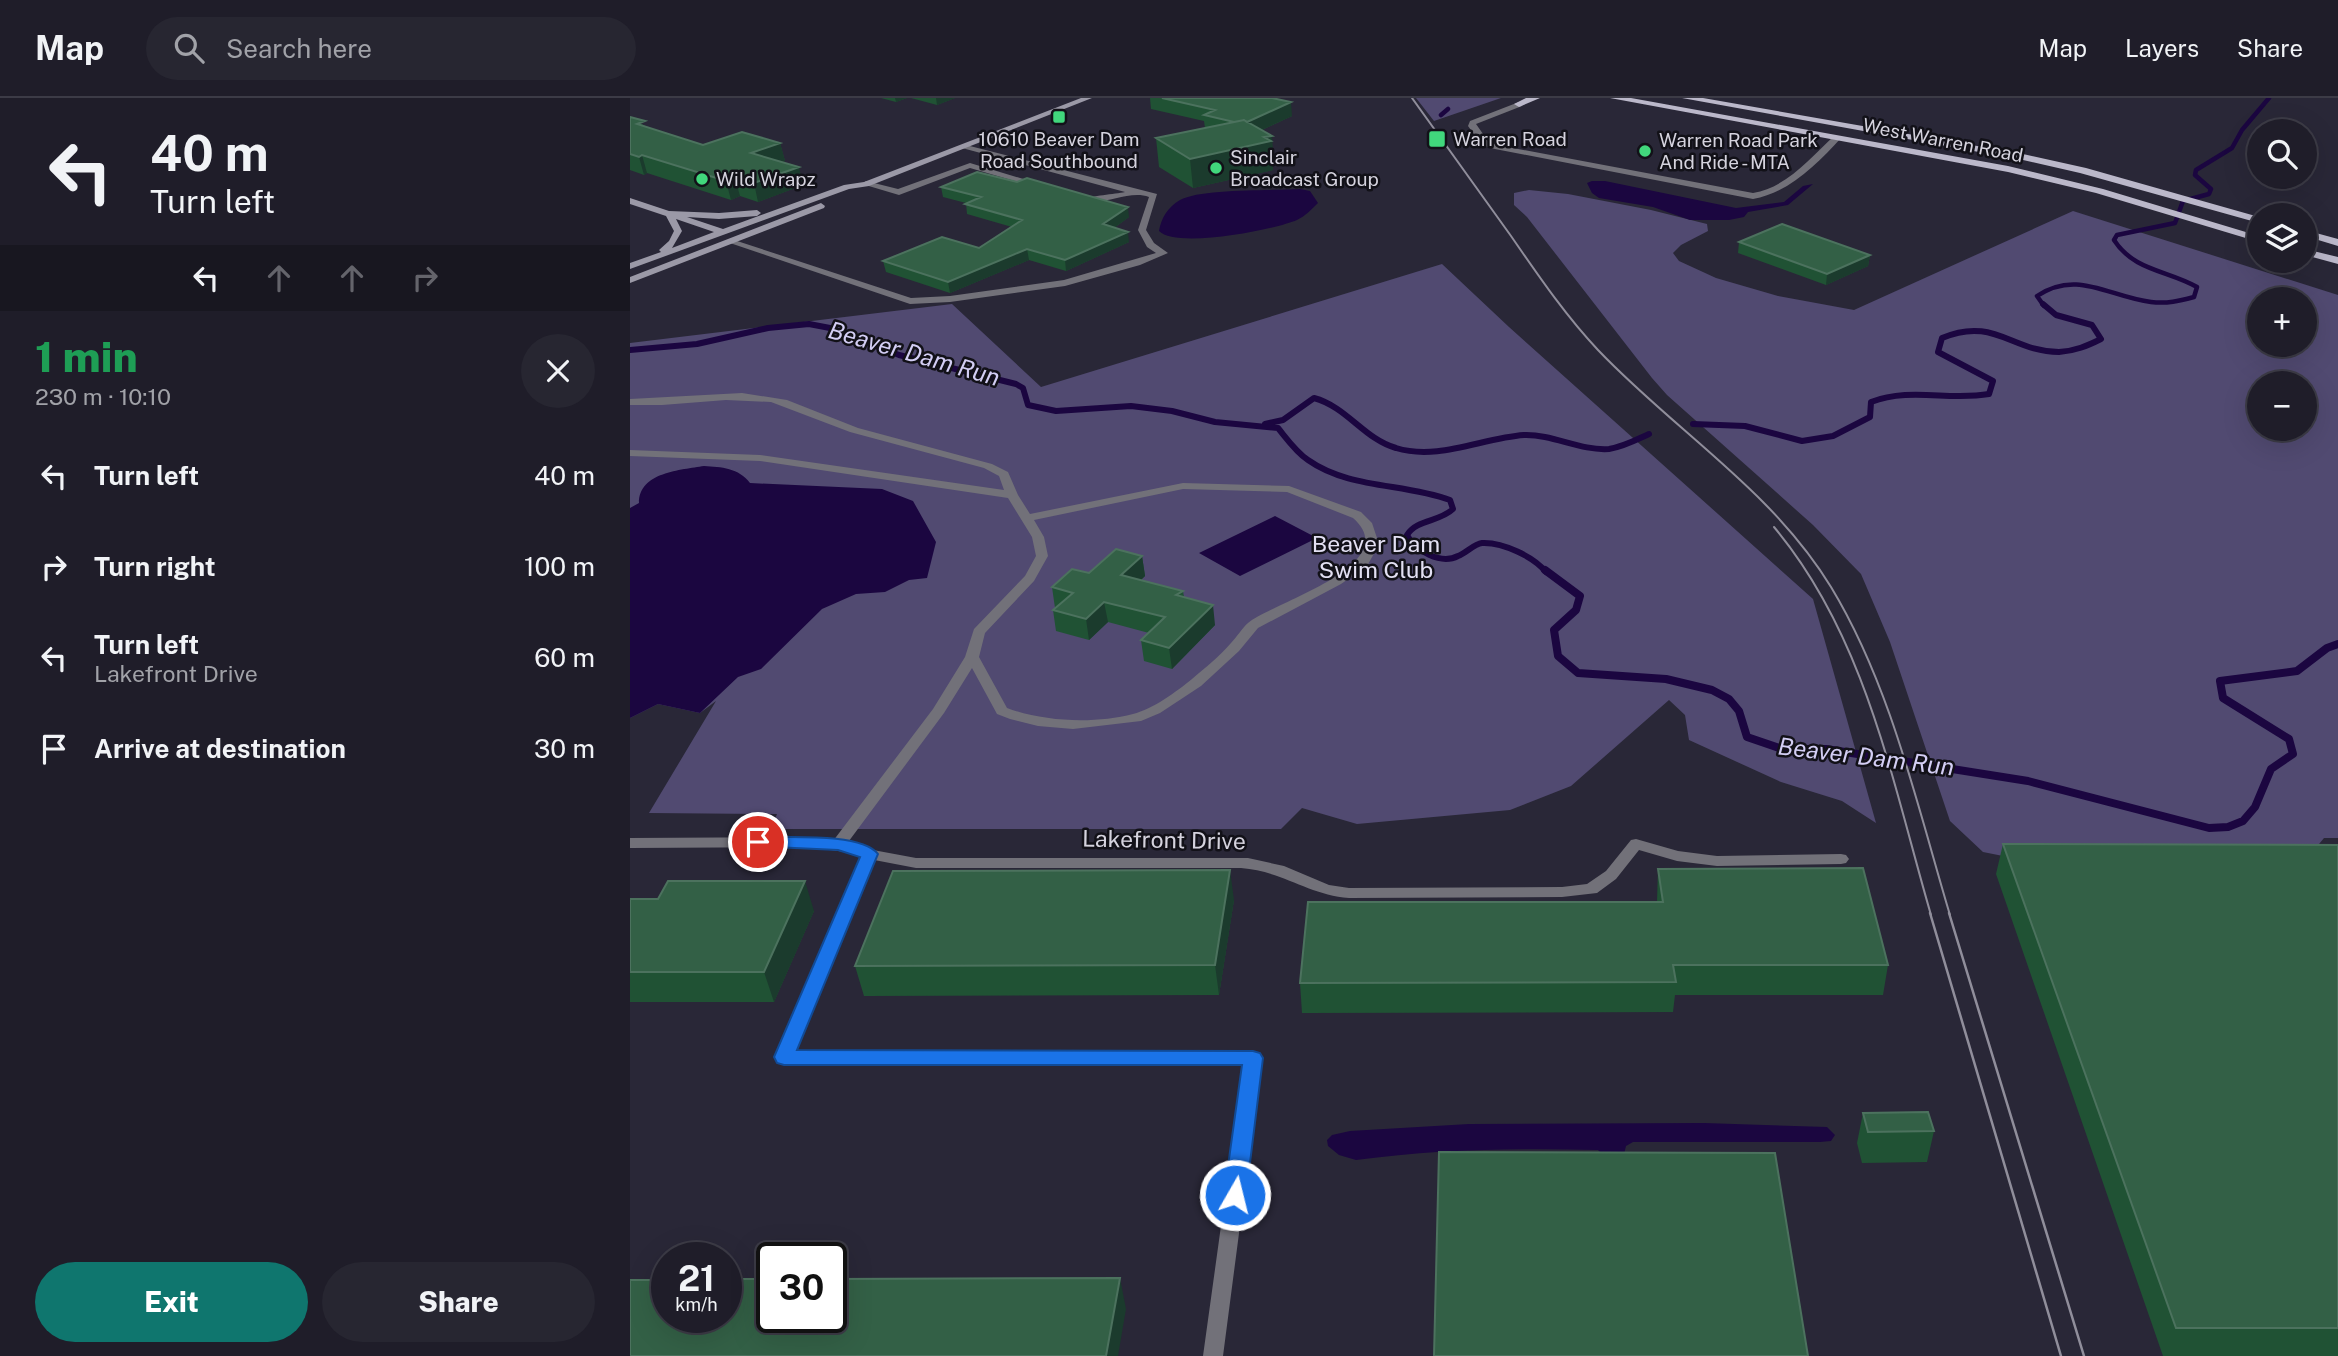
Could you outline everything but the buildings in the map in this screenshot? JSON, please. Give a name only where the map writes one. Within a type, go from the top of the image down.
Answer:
[{"type":"main road","points":[[630,266],[847,187],[866,184],[1088,98]]},
{"type":"main road","points":[[1519,104],[1535,98]]},
{"type":"main road","name":"West Warren Road","points":[[1615,98],[2008,169],[2247,235]]},
{"type":"main road","points":[[1656,98],[1805,125],[1837,138],[1879,138],[2125,182]]},
{"type":"main road","name":"West Warren Road","points":[[1687,98],[2023,157],[2247,216]]},
{"type":"main road","points":[[630,280],[850,195],[866,184]]},
{"type":"main road","points":[[630,201],[721,232],[735,240]]},
{"type":"main road","points":[[669,214],[742,215],[809,201]]},
{"type":"main road","points":[[630,266],[668,248],[673,242],[678,231],[669,214]]},
{"type":"main road","points":[[2317,237],[2338,243]]},
{"type":"main road","points":[[2317,255],[2338,261]]},
{"type":"street","points":[[1519,104],[1474,122],[1472,126],[1485,143],[1495,147],[1753,196],[1770,194],[1837,138]]},
{"type":"street","points":[[735,240],[910,301],[1002,293],[1084,279],[1163,253],[1150,245],[1142,230],[1154,196],[965,145]]},
{"type":"street","points":[[866,184],[899,192],[970,165],[1046,187]]},
{"type":"street","points":[[1084,198],[1102,201],[1133,191]]},
{"type":"street","points":[[630,402],[651,404],[714,397],[757,397],[782,401],[853,429],[988,466],[1004,474],[1012,495],[1038,537],[1042,556],[1030,578],[979,632],[972,657],[939,710],[838,845]]},
{"type":"street","points":[[630,453],[760,458],[1012,495]]},
{"type":"street","points":[[972,657],[1002,710],[1015,716],[1038,722],[1073,725],[1136,718],[1155,710],[1196,684],[1234,649],[1253,625],[1283,612],[1363,563],[1370,550],[1371,538],[1366,523],[1357,515],[1289,489],[1263,487],[1183,486],[1027,518]]},
{"type":"street","name":"Lakefront Drive","points":[[630,843],[838,845],[916,863],[1259,864],[1331,892],[1349,893],[1562,892],[1591,889],[1611,876],[1636,844],[1677,856],[1709,860],[1841,859]]},
{"type":"street","points":[[869,854],[784,1057],[1253,1058],[1213,1356]]},
{"type":"green space","points":[[1416,98],[1501,98],[1434,121]]},
{"type":"green space","points":[[1529,190],[1568,194],[1707,224],[1708,231],[1681,245],[1673,253],[1679,261],[1716,278],[1778,296],[1854,310],[2073,211],[2247,266],[2247,273],[2269,273],[2313,287],[2247,287],[2247,357],[2317,357],[2317,288],[2338,295],[2338,838],[2324,838],[2305,861],[2013,858],[1983,852],[1950,821],[1890,642],[1861,574],[1813,525],[1667,395],[1527,217],[1514,205],[1514,193]]},
{"type":"green space","name":"Beaver Dam Swim Club","points":[[1442,264],[1813,599],[1876,823],[1842,801],[1781,782],[1689,740],[1685,715],[1669,700],[1571,786],[1510,810],[1357,824],[1302,808],[1281,829],[771,829],[777,814],[649,813],[716,701],[700,713],[658,704],[630,718],[630,343],[952,304],[1041,387]]},
{"type":"shaded area","points":[[1605,181],[1736,208],[1784,202],[1803,186],[1813,184],[1788,205],[1748,212],[1744,217],[1729,220],[1690,220],[1653,207],[1599,198],[1592,193],[1587,183]]},
{"type":"shaded area","points":[[1300,189],[1310,191],[1318,203],[1303,217],[1285,224],[1248,233],[1204,238],[1169,236],[1159,231],[1163,217],[1169,209],[1190,196]]},
{"type":"shaded area","points":[[704,466],[735,471],[750,483],[882,489],[913,501],[936,542],[927,578],[909,580],[885,592],[856,594],[822,609],[761,669],[738,677],[700,713],[658,704],[630,718],[630,508],[639,503],[646,485],[654,479],[673,471]]},
{"type":"shaded area","points":[[1275,516],[1317,538],[1240,576],[1199,553]]},
{"type":"shaded area","points":[[1704,1123],[1827,1127],[1835,1135],[1831,1141],[1820,1142],[1633,1142],[1626,1146],[1622,1162],[1609,1161],[1598,1150],[1537,1149],[1446,1151],[1356,1160],[1339,1155],[1328,1146],[1327,1140],[1332,1135],[1350,1131],[1469,1124]]},
{"type":"waterway","points":[[2044,306],[2037,296],[2052,288],[2066,285],[2093,287],[2151,302],[2173,302],[2194,297],[2197,287],[2141,264],[2131,258],[2114,240],[2117,235],[2175,223],[2183,201],[2209,194],[2211,189],[2195,175],[2196,170],[2232,148],[2242,130],[2269,98]]},
{"type":"waterway","points":[[1441,115],[1448,109]]},
{"type":"waterway","points":[[1693,424],[1745,426],[1802,441],[1833,436],[1870,417],[1871,402],[1900,395],[1989,394],[1993,381],[1938,352],[1942,338],[1960,332],[1976,331],[2028,347],[2059,352],[2081,348],[2101,339],[2092,325],[2056,315],[2043,304]]},
{"type":"waterway","name":"Beaver Dam Run","points":[[630,350],[697,344],[768,328],[809,324],[830,328],[899,355],[1016,384],[1023,388],[1028,405],[1056,411],[1131,406],[1172,411],[1215,422],[1278,428],[1300,453],[1324,469],[1359,481],[1450,500],[1453,509],[1417,526],[1407,535],[1429,555],[1451,558],[1479,544],[1490,543],[1517,551],[1546,572]]},
{"type":"waterway","points":[[1265,424],[1283,420],[1314,398],[1336,408],[1385,444],[1412,451],[1444,450],[1524,435],[1545,437],[1588,448],[1609,449],[1649,434]]},
{"type":"waterway","name":"Beaver Dam Run","points":[[1545,570],[1580,596],[1576,610],[1554,630],[1558,656],[1578,673],[1666,679],[1712,690],[1729,699],[1739,711],[1747,737],[1782,749],[1826,749],[2028,781],[2209,828],[2228,827],[2243,821],[2255,807],[2271,769],[2293,754],[2289,739],[2223,698],[2220,681],[2297,671],[2327,648],[2338,644]]},
{"type":"tram line","points":[[1412,98],[1552,294],[1586,337],[1781,520],[1831,587],[1852,625],[1886,705],[1914,789],[1950,915]]},
{"type":"tram line","points":[[1774,527],[1806,570],[1832,615],[1854,663],[1888,762],[1931,915]]},
{"type":"tram line","points":[[1930,913],[2061,1356]]},
{"type":"tram line","points":[[1949,913],[2084,1356]]},
{"type":"place","name":"10610 Beaver Dam Road Southbound","points":[[1059,117]]},
{"type":"place","name":"Warren Road","points":[[1437,139]]},
{"type":"place","name":"Warren Road Park And Ride - MTA","points":[[1645,151]]},
{"type":"place","name":"Sinclair Broadcast Group","points":[[1216,168]]},
{"type":"place","name":"Wild Wrapz","points":[[702,179]]},
{"type":"route","points":[[758,842],[838,845],[856,848],[869,854],[784,1057],[1253,1058],[1235,1195]]}]
